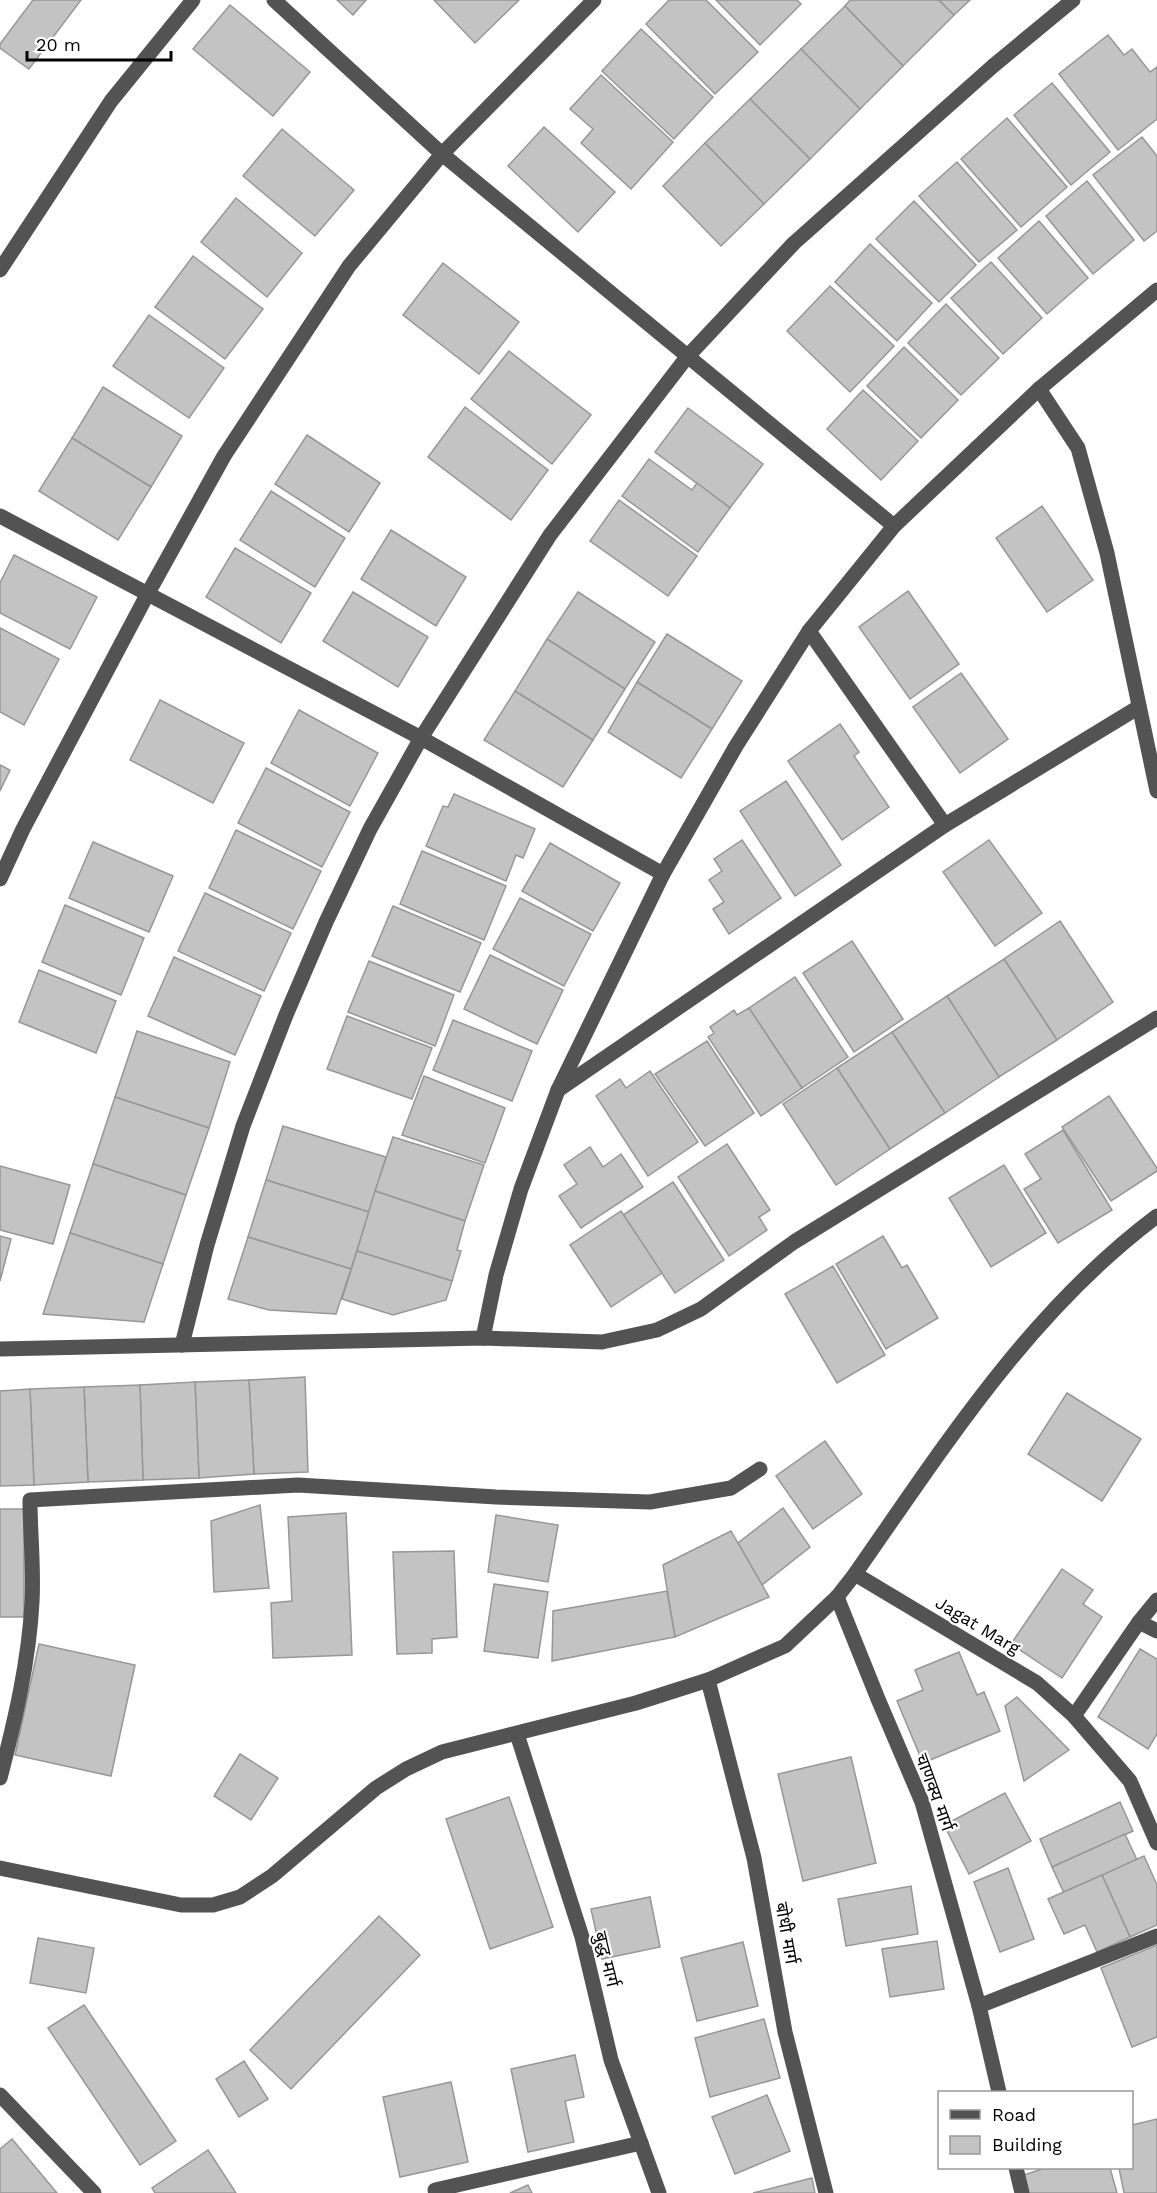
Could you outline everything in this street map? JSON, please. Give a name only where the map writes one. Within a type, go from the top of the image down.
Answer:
[{"type":"street","points":[[0,270],[111,101],[193,0]]},
{"type":"street","points":[[274,0],[442,154],[894,526]]},
{"type":"street","points":[[0,879],[23,829],[147,595],[224,456],[349,266],[442,154],[594,0]]},
{"type":"street","points":[[182,1345],[207,1245],[243,1126],[326,922],[365,839],[421,738],[550,535],[687,357],[794,243],[993,66],[1073,0]]},
{"type":"street","points":[[483,1338],[496,1275],[521,1189],[558,1090],[663,874],[736,746],[809,631],[894,526],[1039,389],[1157,290]]},
{"type":"street","points":[[1039,389],[1078,448],[1107,554],[1157,791]]},
{"type":"street","points":[[0,516],[421,738],[663,874]]},
{"type":"street","points":[[809,631],[945,825]]},
{"type":"street","points":[[558,1090],[945,825],[1139,707]]},
{"type":"street","points":[[0,1349],[483,1338],[602,1342],[657,1330],[701,1309],[794,1242],[1157,1018]]},
{"type":"street","points":[[0,1868],[181,1905],[213,1905],[240,1897],[272,1876],[376,1788],[406,1769],[442,1752],[636,1703],[708,1680],[785,1646],[837,1597],[855,1574],[962,1420],[1014,1353],[1071,1290],[1157,1216]]},
{"type":"street","points":[[0,1778],[27,1648],[32,1600],[30,1500],[298,1485],[496,1497],[650,1502],[731,1488],[760,1469]]},
{"type":"street","name":"Jagat Marg","points":[[855,1574],[1037,1683],[1074,1716],[1130,1781],[1157,1843]]},
{"type":"street","name":"चाणक्य मार्ग","points":[[837,1597],[922,1802],[979,2006],[999,2091]]},
{"type":"street","points":[[1074,1716],[1139,1622],[1157,1600]]},
{"type":"street","points":[[1139,1622],[1157,1630]]},
{"type":"street","name":"बोधी मार्ग","points":[[708,1680],[754,1857],[785,2032],[826,2193]]},
{"type":"street","name":"बुद्ध मार्ग","points":[[517,1734],[582,1937],[611,2060],[659,2193]]},
{"type":"street","points":[[979,2006],[1157,1936]]},
{"type":"street","points":[[0,2095],[94,2193]]},
{"type":"street","points":[[435,2190],[641,2143]]},
{"type":"street","points":[[1016,2169],[1022,2193]]},
{"type":"building","points":[[33,0],[81,0],[29,69],[0,48],[0,44]]},
{"type":"building","points":[[337,0],[366,0],[353,15]]},
{"type":"building","points":[[434,0],[519,0],[475,43]]},
{"type":"building","points":[[669,0],[706,0],[758,52],[715,94],[646,24]]},
{"type":"building","points":[[716,0],[797,0],[801,4],[760,45]]},
{"type":"building","points":[[850,0],[939,0],[954,15],[903,66],[845,6]]},
{"type":"building","points":[[939,0],[970,0],[954,15]]},
{"type":"building","points":[[230,5],[310,72],[273,116],[193,49]]},
{"type":"building","points":[[845,6],[903,66],[860,109],[801,49]]},
{"type":"building","points":[[641,29],[713,97],[674,139],[602,71]]},
{"type":"building","points":[[1108,35],[1124,55],[1132,49],[1150,72],[1157,67],[1157,119],[1118,150],[1059,74]]},
{"type":"building","points":[[801,49],[860,109],[810,159],[750,99]]},
{"type":"building","points":[[601,75],[673,142],[631,189],[581,143],[593,129],[570,109]]},
{"type":"building","points":[[1052,83],[1110,152],[1071,185],[1014,115]]},
{"type":"building","points":[[750,99],[810,159],[764,204],[705,143]]},
{"type":"building","points":[[1007,118],[1067,187],[1021,227],[961,159]]},
{"type":"building","points":[[544,127],[615,192],[578,232],[508,166]]},
{"type":"building","points":[[282,129],[354,190],[315,236],[243,176]]},
{"type":"building","points":[[1142,137],[1157,156],[1157,231],[1144,241],[1093,175]]},
{"type":"building","points":[[705,143],[764,204],[721,246],[663,186]]},
{"type":"building","points":[[957,162],[1017,230],[979,262],[919,196]]},
{"type":"building","points":[[1087,181],[1134,240],[1093,274],[1046,216]]},
{"type":"building","points":[[236,198],[302,253],[267,297],[201,242]]},
{"type":"building","points":[[914,201],[976,265],[939,302],[876,239]]},
{"type":"building","points":[[1039,221],[1088,278],[1047,314],[998,258]]},
{"type":"building","points":[[870,244],[932,303],[897,341],[835,282]]},
{"type":"building","points":[[193,256],[263,309],[225,359],[155,307]]},
{"type":"building","points":[[991,262],[1042,318],[1003,354],[951,298]]},
{"type":"building","points":[[443,263],[519,322],[479,374],[403,315]]},
{"type":"building","points":[[830,286],[894,346],[850,392],[787,331]]},
{"type":"building","points":[[946,304],[999,358],[961,395],[908,343]]},
{"type":"building","points":[[149,315],[224,368],[189,418],[113,366]]},
{"type":"building","points":[[904,347],[958,400],[921,438],[867,386]]},
{"type":"building","points":[[509,351],[591,415],[552,464],[471,399]]},
{"type":"building","points":[[103,387],[182,436],[151,487],[72,438]]},
{"type":"building","points":[[863,390],[918,441],[881,480],[827,429]]},
{"type":"building","points":[[465,407],[548,470],[511,520],[428,457]]},
{"type":"building","points":[[688,408],[763,464],[730,508],[655,452]]},
{"type":"building","points":[[307,435],[380,483],[349,532],[275,484]]},
{"type":"building","points":[[72,438],[151,487],[118,540],[39,491]]},
{"type":"building","points":[[649,459],[692,490],[697,483],[730,508],[698,552],[622,496]]},
{"type":"building","points":[[271,491],[345,538],[315,587],[240,540]]},
{"type":"building","points":[[619,500],[697,556],[668,596],[590,541]]},
{"type":"building","points":[[1042,506],[1093,580],[1047,612],[996,538]]},
{"type":"building","points":[[391,530],[466,577],[436,626],[361,579]]},
{"type":"building","points":[[235,548],[311,593],[281,643],[206,597]]},
{"type":"building","points":[[14,555],[97,597],[70,649],[0,613],[0,583]]},
{"type":"building","points":[[908,591],[959,664],[910,699],[859,627]]},
{"type":"building","points":[[353,592],[428,637],[398,687],[323,641]]},
{"type":"building","points":[[578,592],[655,642],[625,689],[547,639]]},
{"type":"building","points":[[0,628],[59,659],[24,725],[0,712]]},
{"type":"building","points":[[667,634],[742,681],[712,729],[637,682]]},
{"type":"building","points":[[547,639],[625,689],[593,740],[515,691]]},
{"type":"building","points":[[961,673],[1008,739],[960,773],[913,707]]},
{"type":"building","points":[[637,682],[712,729],[681,778],[608,732]]},
{"type":"building","points":[[515,691],[593,740],[563,787],[484,740]]},
{"type":"building","points":[[160,700],[244,743],[213,803],[130,760]]},
{"type":"building","points":[[299,710],[378,753],[350,806],[271,763]]},
{"type":"building","points":[[840,724],[859,752],[854,756],[889,807],[842,840],[788,761]]},
{"type":"building","points":[[0,765],[10,770],[0,791]]},
{"type":"building","points":[[266,768],[350,812],[322,867],[238,823]]},
{"type":"building","points":[[786,781],[841,865],[795,896],[740,811]]},
{"type":"building","points":[[454,794],[535,829],[523,858],[516,855],[506,881],[426,846],[443,806],[448,807]]},
{"type":"building","points":[[236,830],[321,871],[293,929],[209,888]]},
{"type":"building","points":[[742,840],[781,898],[729,934],[713,909],[724,902],[709,880],[722,871],[714,859]]},
{"type":"building","points":[[989,840],[1042,913],[995,946],[943,872]]},
{"type":"building","points":[[93,842],[173,876],[149,932],[69,898]]},
{"type":"building","points":[[550,843],[620,883],[593,931],[522,891]]},
{"type":"building","points":[[422,851],[506,886],[484,940],[400,904]]},
{"type":"building","points":[[205,893],[291,933],[264,991],[178,951]]},
{"type":"building","points":[[520,898],[591,934],[564,986],[493,949]]},
{"type":"building","points":[[65,905],[144,938],[121,995],[42,962]]},
{"type":"building","points":[[393,906],[481,943],[460,992],[372,956]]},
{"type":"building","points":[[1060,921],[1113,1002],[1057,1040],[1004,959]]},
{"type":"building","points":[[852,941],[903,1019],[854,1052],[803,973]]},
{"type":"building","points":[[490,955],[563,990],[537,1044],[464,1009]]},
{"type":"building","points":[[174,957],[261,996],[235,1055],[148,1016]]},
{"type":"building","points":[[1004,959],[1057,1040],[999,1077],[947,996]]},
{"type":"building","points":[[369,961],[454,995],[435,1046],[348,1012]]},
{"type":"building","points":[[39,970],[116,1001],[96,1053],[19,1022]]},
{"type":"building","points":[[795,977],[848,1057],[802,1088],[749,1008]]},
{"type":"building","points":[[947,996],[999,1077],[945,1113],[892,1032]]},
{"type":"building","points":[[749,1008],[802,1088],[761,1116],[708,1037],[714,1033],[710,1027],[734,1010],[737,1015]]},
{"type":"building","points":[[347,1016],[432,1048],[412,1099],[327,1069]]},
{"type":"building","points":[[453,1020],[532,1051],[512,1101],[433,1070]]},
{"type":"building","points":[[137,1031],[230,1062],[209,1128],[115,1097]]},
{"type":"building","points":[[892,1032],[945,1113],[890,1149],[837,1068]]},
{"type":"building","points":[[707,1041],[754,1113],[705,1146],[655,1074]]},
{"type":"building","points":[[837,1068],[890,1149],[836,1185],[783,1104]]},
{"type":"building","points":[[650,1071],[698,1142],[648,1176],[596,1096],[620,1079],[626,1088]]},
{"type":"building","points":[[424,1076],[505,1108],[485,1163],[402,1135]]},
{"type":"building","points":[[1109,1096],[1157,1168],[1157,1171],[1111,1201],[1062,1127]]},
{"type":"building","points":[[115,1097],[209,1128],[186,1195],[93,1164]]},
{"type":"building","points":[[283,1126],[386,1157],[369,1212],[266,1180]]},
{"type":"building","points":[[1063,1130],[1112,1210],[1058,1243],[1024,1189],[1041,1179],[1025,1154]]},
{"type":"building","points":[[393,1137],[484,1165],[465,1221],[375,1191]]},
{"type":"building","points":[[727,1144],[770,1210],[759,1217],[767,1230],[729,1256],[678,1177]]},
{"type":"building","points":[[590,1147],[603,1167],[621,1154],[643,1187],[581,1228],[559,1196],[577,1184],[564,1165]]},
{"type":"building","points":[[93,1164],[186,1195],[163,1264],[70,1233]]},
{"type":"building","points":[[1004,1165],[1046,1233],[991,1267],[949,1198]]},
{"type":"building","points":[[0,1166],[70,1185],[53,1244],[0,1230]]},
{"type":"building","points":[[266,1180],[369,1212],[351,1269],[248,1237]]},
{"type":"building","points":[[673,1182],[724,1260],[675,1293],[623,1215]]},
{"type":"building","points":[[375,1191],[465,1221],[457,1250],[461,1251],[452,1281],[357,1251]]},
{"type":"building","points":[[621,1211],[662,1273],[611,1307],[570,1245]]},
{"type":"building","points":[[70,1233],[163,1264],[144,1322],[43,1314]]},
{"type":"building","points":[[0,1236],[11,1239],[0,1281]]},
{"type":"building","points":[[883,1236],[902,1268],[907,1265],[938,1318],[886,1349],[836,1264]]},
{"type":"building","points":[[248,1237],[351,1269],[336,1314],[269,1310],[228,1299]]},
{"type":"building","points":[[357,1251],[452,1281],[446,1300],[393,1315],[342,1299]]},
{"type":"building","points":[[833,1266],[885,1355],[837,1383],[785,1294]]},
{"type":"building","points":[[305,1377],[308,1472],[254,1474],[249,1380]]},
{"type":"building","points":[[249,1380],[254,1474],[199,1478],[195,1382]]},
{"type":"building","points":[[195,1382],[199,1478],[143,1480],[140,1385]]},
{"type":"building","points":[[140,1385],[143,1480],[88,1482],[84,1387]]},
{"type":"building","points":[[84,1387],[88,1482],[34,1485],[30,1389]]},
{"type":"building","points":[[30,1389],[34,1485],[0,1486],[0,1391]]},
{"type":"building","points":[[1067,1393],[1141,1439],[1102,1501],[1028,1454]]},
{"type":"building","points":[[825,1441],[862,1494],[813,1529],[776,1476]]},
{"type":"building","points":[[260,1505],[269,1588],[214,1592],[211,1521]]},
{"type":"building","points":[[783,1508],[810,1547],[762,1585],[738,1543]]},
{"type":"building","points":[[0,1509],[24,1509],[24,1617],[0,1617]]},
{"type":"building","points":[[346,1513],[352,1655],[273,1658],[271,1603],[292,1601],[288,1517]]},
{"type":"building","points":[[496,1515],[558,1525],[548,1582],[488,1572]]},
{"type":"building","points":[[731,1531],[769,1597],[675,1637],[663,1565]]},
{"type":"building","points":[[454,1551],[457,1637],[432,1639],[432,1653],[397,1654],[393,1552]]},
{"type":"building","points":[[1062,1569],[1093,1590],[1083,1604],[1102,1617],[1062,1678],[1011,1644]]},
{"type":"building","points":[[494,1584],[548,1592],[538,1658],[484,1651]]},
{"type":"building","points":[[667,1591],[675,1637],[552,1661],[553,1611]]},
{"type":"building","points":[[39,1644],[135,1665],[111,1776],[15,1755]]},
{"type":"building","points":[[1140,1649],[1157,1659],[1157,1734],[1148,1749],[1098,1717]]},
{"type":"building","points":[[959,1652],[977,1695],[984,1692],[1000,1731],[923,1763],[897,1701],[923,1690],[915,1670]]},
{"type":"building","points":[[1017,1697],[1069,1750],[1024,1781],[1005,1706]]},
{"type":"building","points":[[240,1754],[278,1778],[251,1820],[214,1796]]},
{"type":"building","points":[[851,1757],[876,1863],[803,1881],[778,1774]]},
{"type":"building","points":[[1005,1793],[1031,1841],[969,1874],[944,1825]]},
{"type":"building","points":[[509,1797],[553,1927],[490,1949],[446,1819]]},
{"type":"building","points":[[1120,1802],[1133,1831],[1052,1867],[1040,1839]]},
{"type":"building","points":[[1125,1834],[1137,1860],[1064,1893],[1052,1867]]},
{"type":"building","points":[[1144,1856],[1157,1885],[1157,1925],[1130,1937],[1102,1875]]},
{"type":"building","points":[[1008,1868],[1034,1939],[1000,1952],[974,1882]]},
{"type":"building","points":[[1102,1875],[1130,1937],[1097,1952],[1085,1925],[1064,1934],[1048,1899]]},
{"type":"building","points":[[911,1886],[918,1934],[846,1946],[838,1899]]},
{"type":"building","points":[[650,1897],[660,1947],[602,1959],[591,1909]]},
{"type":"building","points":[[379,1916],[420,1955],[291,2089],[250,2050]]},
{"type":"building","points":[[38,1938],[94,1948],[86,1993],[30,1983]]},
{"type":"building","points":[[937,1941],[944,1989],[890,1997],[882,1949]]},
{"type":"building","points":[[743,1942],[758,2006],[697,2021],[681,1958]]},
{"type":"building","points":[[1157,1945],[1157,2037],[1132,2047],[1101,1968]]},
{"type":"building","points":[[84,2005],[176,2141],[140,2165],[48,2028]]},
{"type":"building","points":[[764,2019],[780,2078],[710,2097],[695,2038]]},
{"type":"building","points":[[575,2055],[584,2097],[565,2101],[574,2142],[528,2152],[511,2069]]},
{"type":"building","points":[[244,2061],[268,2099],[239,2117],[216,2079]]},
{"type":"building","points":[[451,2082],[468,2162],[400,2177],[383,2097]]},
{"type":"building","points":[[767,2095],[790,2151],[735,2174],[712,2117]]},
{"type":"building","points":[[1157,2119],[1157,2193],[1124,2193],[1119,2169],[1133,2169],[1133,2125]]},
{"type":"building","points":[[12,2139],[57,2193],[0,2193],[0,2149]]},
{"type":"building","points":[[208,2150],[236,2193],[155,2193],[152,2188]]},
{"type":"building","points":[[1042,2169],[1110,2169],[1117,2193],[1029,2193],[1024,2175]]},
{"type":"building","points":[[812,2178],[815,2193],[753,2193]]},
{"type":"building","points":[[528,2185],[532,2193],[510,2193]]}]
